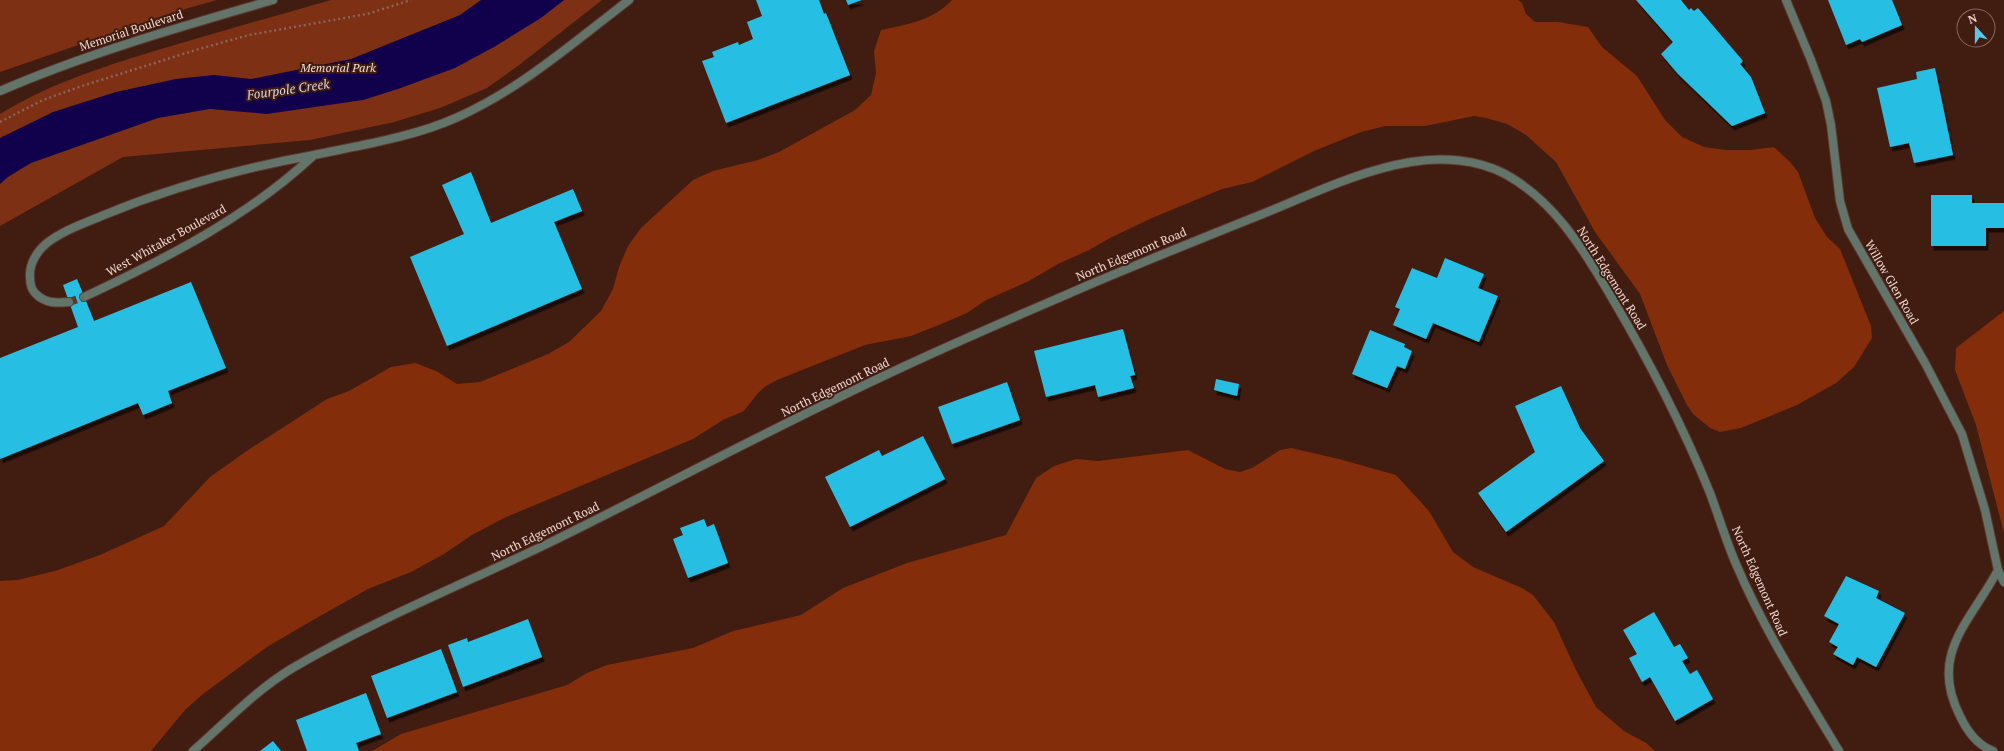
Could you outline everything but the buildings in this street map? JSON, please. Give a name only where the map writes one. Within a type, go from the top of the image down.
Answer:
[{"type":"street","name":"Memorial Boulevard","points":[[0,91],[71,63],[140,39],[273,0]]},
{"type":"street","points":[[69,302],[55,303],[43,300],[35,293],[30,282],[29,270],[34,258],[46,244],[62,233],[139,200],[217,176],[414,132],[457,117],[504,94],[540,69],[629,0]]},
{"type":"street","name":"Willow Glen Road","points":[[1786,0],[1826,101],[1831,125],[1840,201],[1848,229],[1925,363],[1962,434],[1985,510],[1998,570],[2004,582]]},
{"type":"street","name":"West Whitaker Boulevard","points":[[84,297],[195,241],[268,194],[295,174],[314,155]]},
{"type":"street","name":"North Edgemont Road","points":[[193,751],[253,697],[285,673],[327,649],[376,623],[550,542],[902,367],[1164,253],[1354,176],[1413,162],[1445,160],[1474,162],[1499,170],[1525,186],[1546,204],[1567,228],[1594,267],[1633,333],[1666,396],[1710,494],[1736,563],[1779,654],[1839,751]]},
{"type":"street","points":[[1993,751],[1976,741],[1963,723],[1955,706],[1949,686],[1949,667],[1953,645],[1961,629],[1998,570]]},
{"type":"path","points":[[0,122],[44,100],[82,86],[199,49],[264,32],[367,14],[412,0]]},
{"type":"green space","points":[[0,0],[217,0],[171,13],[0,72]]},
{"type":"green space","name":"Memorial Park","points":[[331,0],[602,0],[518,66],[487,88],[440,108],[394,122],[310,140],[123,157],[0,226],[0,114],[36,94],[112,64]]},
{"type":"shaded area","points":[[952,0],[1518,0],[1522,3],[1526,14],[1535,22],[1558,22],[1588,27],[1602,47],[1637,76],[1665,120],[1682,137],[1704,147],[1726,150],[1750,150],[1774,147],[1791,163],[1798,172],[1815,218],[1827,237],[1840,249],[1871,326],[1872,338],[1854,367],[1836,383],[1797,405],[1741,428],[1720,432],[1710,428],[1693,414],[1687,405],[1667,365],[1640,294],[1595,232],[1556,162],[1526,135],[1507,124],[1486,118],[1474,116],[1425,126],[1385,126],[1361,132],[1314,151],[1252,182],[1222,189],[1152,218],[1058,264],[1027,282],[986,300],[967,313],[946,322],[911,336],[865,345],[777,380],[766,386],[758,393],[744,411],[723,420],[693,439],[504,518],[472,535],[444,554],[411,572],[368,589],[267,647],[203,694],[185,710],[151,751],[0,751],[0,581],[17,580],[55,571],[100,555],[164,526],[210,477],[248,450],[327,399],[349,391],[391,367],[415,363],[436,371],[457,384],[480,382],[548,354],[569,342],[601,311],[613,289],[619,267],[628,246],[641,228],[693,180],[713,171],[758,160],[779,152],[855,110],[871,95],[876,73],[874,51],[881,30],[919,21],[945,7]]},
{"type":"shaded area","points":[[2004,311],[2004,533],[1976,425],[1955,370],[1956,348]]},
{"type":"shaded area","points":[[1291,448],[1339,459],[1396,475],[1429,511],[1453,552],[1473,567],[1522,588],[1533,595],[1554,622],[1576,670],[1596,707],[1624,731],[1646,743],[1655,751],[372,751],[401,734],[567,685],[587,673],[607,665],[693,648],[733,631],[801,615],[843,588],[907,563],[1006,535],[1036,478],[1054,466],[1076,459],[1098,461],[1188,450],[1225,469],[1240,472],[1252,468],[1280,450]]},
{"type":"water","name":"Fourpole Creek","points":[[481,0],[564,0],[541,18],[494,47],[455,68],[398,89],[363,100],[267,114],[210,109],[158,118],[31,163],[8,177],[0,184],[0,138],[53,112],[116,92],[176,79],[214,75],[251,79],[351,59],[460,15]]},
{"type":"tunnel","points":[[69,302],[84,297]]}]
